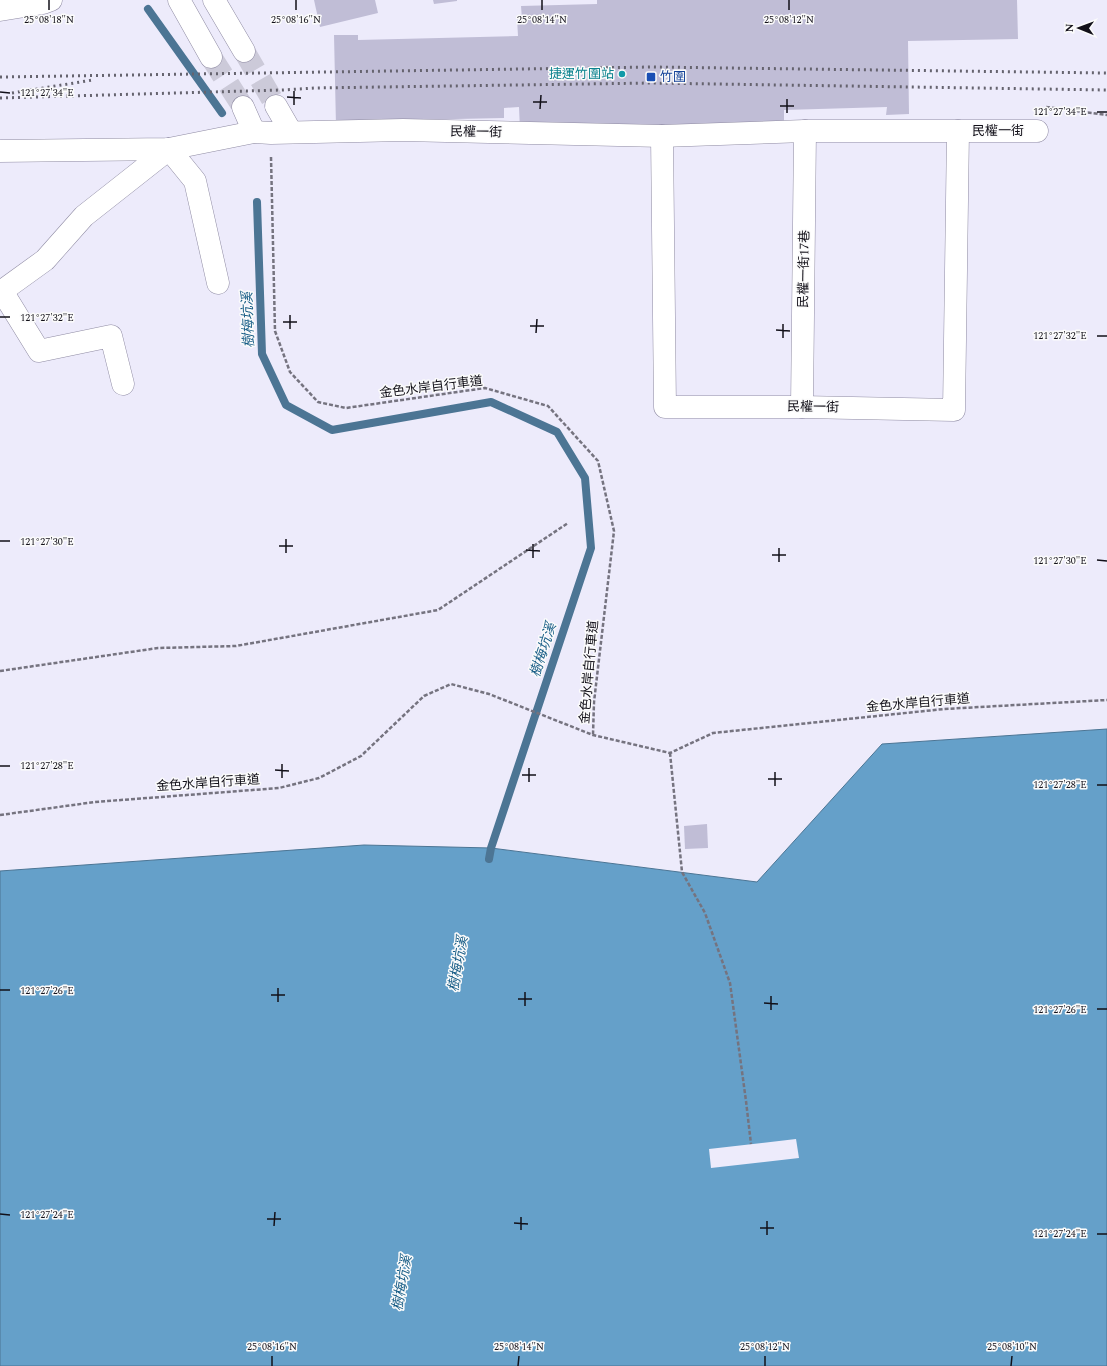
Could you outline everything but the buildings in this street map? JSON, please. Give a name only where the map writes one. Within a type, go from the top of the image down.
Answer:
[{"type":"street","points":[[0,10],[43,3],[51,0]]},
{"type":"street","points":[[179,0],[211,57]]},
{"type":"street","points":[[214,0],[244,51]]},
{"type":"street","points":[[272,133],[276,106]]},
{"type":"street","points":[[243,107],[272,133]]},
{"type":"street","name":"民權一街","points":[[0,151],[169,149],[272,133],[402,130],[662,136],[805,131],[1037,131]]},
{"type":"street","name":"民權一街17巷","points":[[802,407],[805,131]]},
{"type":"street","name":"民權一街","points":[[662,136],[665,407],[802,407],[954,410],[958,131]]},
{"type":"street","points":[[123,384],[111,336],[39,351],[1,290],[45,260],[84,216],[169,149],[195,181],[218,283]]},
{"type":"path","name":"金色水岸自行車道","points":[[272,133],[275,331],[290,372],[318,402],[346,408],[485,388],[548,406],[598,461],[614,531],[594,702],[593,735]]},
{"type":"path","points":[[0,671],[158,648],[236,646],[438,610],[568,523]]},
{"type":"path","name":"金色水岸自行車道","points":[[0,815],[95,802],[279,788],[319,778],[361,756],[424,696],[451,684],[489,694],[593,735],[670,753],[713,733],[944,709],[1107,700]]},
{"type":"path","points":[[670,753],[682,872],[705,913],[730,984],[751,1144]]},
{"type":"water","points":[[1107,729],[1107,1366],[0,1366],[0,871],[364,845],[491,848],[757,882],[882,744]]},
{"type":"pier","points":[[796,1139],[799,1158],[711,1168],[709,1149]]},
{"type":"waterway","name":"樹梅坑溪","points":[[148,9],[222,113]]},
{"type":"waterway","name":"樹梅坑溪","points":[[257,202],[262,354],[286,405],[332,430],[491,402],[557,432],[585,478],[591,548],[491,848],[489,859]]},
{"type":"tunnel","points":[[244,51],[276,106]]},
{"type":"tunnel","points":[[211,57],[243,107]]},
{"type":"railway","points":[[0,77],[652,67],[1107,73]]},
{"type":"railway","points":[[12,93],[93,80]]},
{"type":"railway","points":[[0,98],[315,88],[651,83],[1107,90]]},
{"type":"place","name":"捷運竹圍站","points":[[622,74]]},
{"type":"place","name":"竹圍","points":[[651,77]]}]
